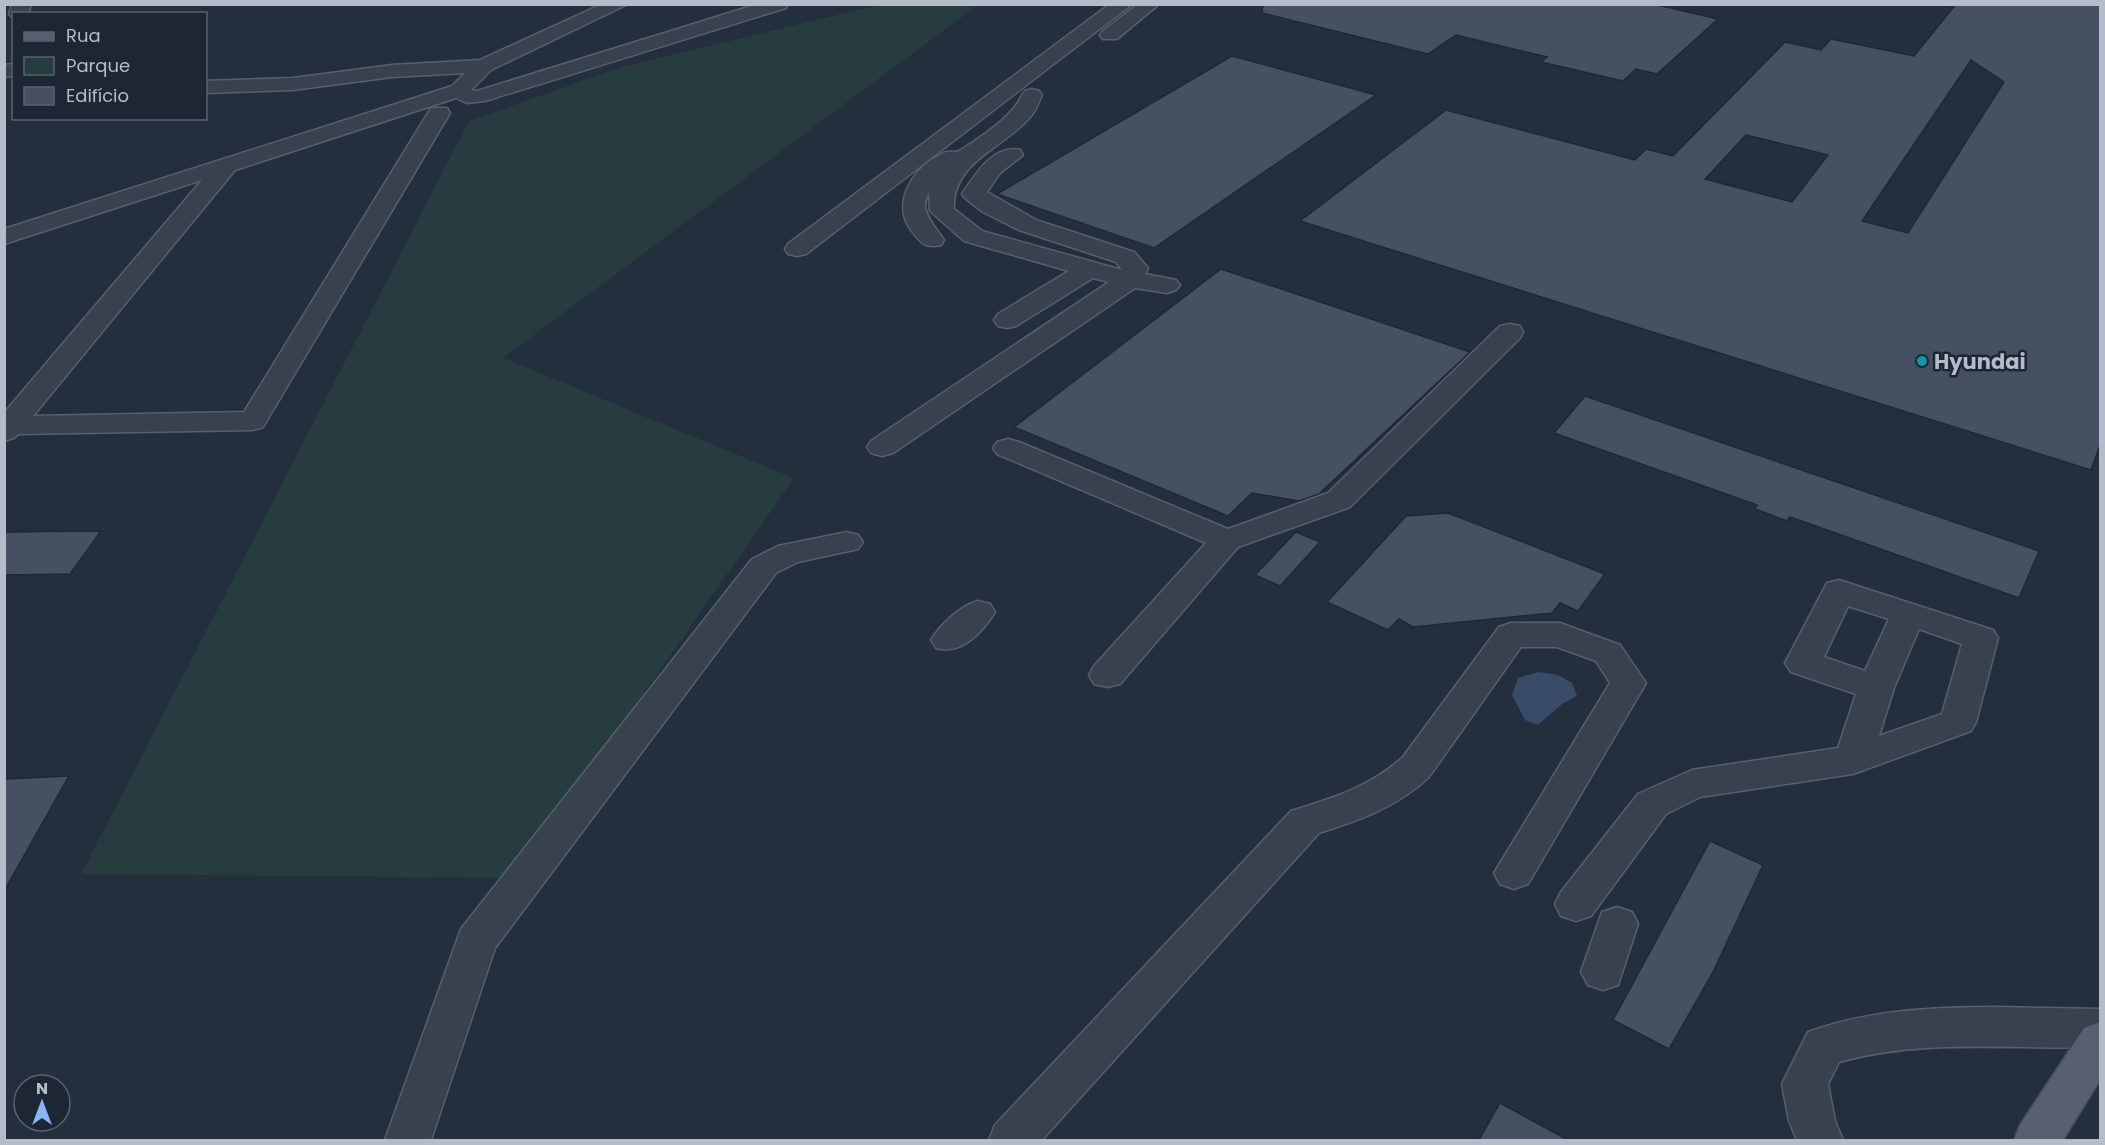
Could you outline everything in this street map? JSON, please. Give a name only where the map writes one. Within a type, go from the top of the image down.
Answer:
[{"type":"main road","points":[[2037,1140],[2100,1042]]},
{"type":"lane","points":[[4,237],[225,168],[459,90],[484,66],[522,46],[619,4]]},
{"type":"lane","points":[[459,90],[467,97],[478,97],[779,4]]},
{"type":"lane","points":[[797,249],[1123,4]]},
{"type":"lane","points":[[933,240],[916,220],[914,199],[923,180],[1150,4]]},
{"type":"lane","points":[[207,87],[293,84],[392,71],[484,66]]},
{"type":"lane","points":[[1032,95],[1023,112],[963,160],[941,192],[942,211],[973,236],[1130,280],[1167,285]]},
{"type":"lane","points":[[8,429],[253,421],[439,113]]},
{"type":"lane","points":[[882,447],[1130,280],[1135,268],[1125,257],[1016,222],[974,194],[993,168],[1012,155]]},
{"type":"lane","points":[[8,429],[225,168]]},
{"type":"lane","points":[[1007,320],[1089,269]]},
{"type":"lane","points":[[1107,675],[1227,540],[1339,500],[1510,332]]},
{"type":"lane","points":[[1008,448],[1227,540]]},
{"type":"lane","points":[[408,1140],[476,941],[764,566],[789,553],[847,542]]},
{"type":"lane","points":[[1576,904],[1652,804],[1692,784],[1853,760],[1958,722],[1982,638],[1839,591],[1803,663],[1876,688]]},
{"type":"lane","points":[[948,640],[978,612]]},
{"type":"lane","points":[[1853,760],[1876,688],[1908,614]]},
{"type":"lane","points":[[1012,1140],[1305,822],[1367,803],[1398,786],[1416,767],[1511,635],[1560,635],[1608,653],[1628,683],[1514,873]]},
{"type":"lane","points":[[1603,972],[1617,924]]},
{"type":"lane","points":[[1820,1140],[1812,1121],[1805,1084],[1824,1046],[1862,1034],[1920,1028],[2100,1028]]},
{"type":"green space","points":[[879,5],[978,5],[503,358],[794,478],[515,878],[81,874],[469,121],[621,67]]},
{"type":"water","points":[[1538,672],[1558,675],[1572,683],[1577,696],[1562,704],[1538,725],[1525,720],[1512,695],[1518,678]]},
{"type":"building","points":[[1263,4],[1653,4],[1718,19],[1657,74],[1636,69],[1623,81],[1541,62],[1547,57],[1456,35],[1428,54],[1262,13]]},
{"type":"building","name":"Hyundai","points":[[1956,4],[2100,4],[2100,445],[2091,470],[1300,221],[1446,110],[1635,160],[1646,149],[1673,156],[1785,42],[1821,50],[1831,39],[1914,56]],"holes":[[[1971,60],[2004,82],[1908,233],[1862,221]],[[1746,135],[1828,155],[1792,202],[1705,179]]]},
{"type":"building","points":[[1232,56],[1376,95],[1154,248],[997,194]]},
{"type":"building","points":[[1221,269],[1470,352],[1319,494],[1299,501],[1252,493],[1228,516],[1014,427]]},
{"type":"building","points":[[1585,396],[2039,551],[2019,598],[1790,517],[1787,521],[1755,509],[1757,505],[1554,433]]},
{"type":"building","points":[[1448,513],[1605,574],[1578,611],[1560,603],[1552,613],[1413,627],[1399,619],[1388,630],[1327,602],[1406,516]]},
{"type":"building","points":[[101,531],[70,574],[4,575],[4,532]]},
{"type":"building","points":[[1296,532],[1320,542],[1280,586],[1255,575]]},
{"type":"building","points":[[69,776],[4,891],[4,779]]},
{"type":"building","points":[[1710,841],[1763,865],[1713,972],[1669,1049],[1613,1020]]},
{"type":"building","points":[[1500,1103],[1568,1140],[1479,1140]]},
{"type":"place","name":"Hyundai","points":[[1922,361]]}]
